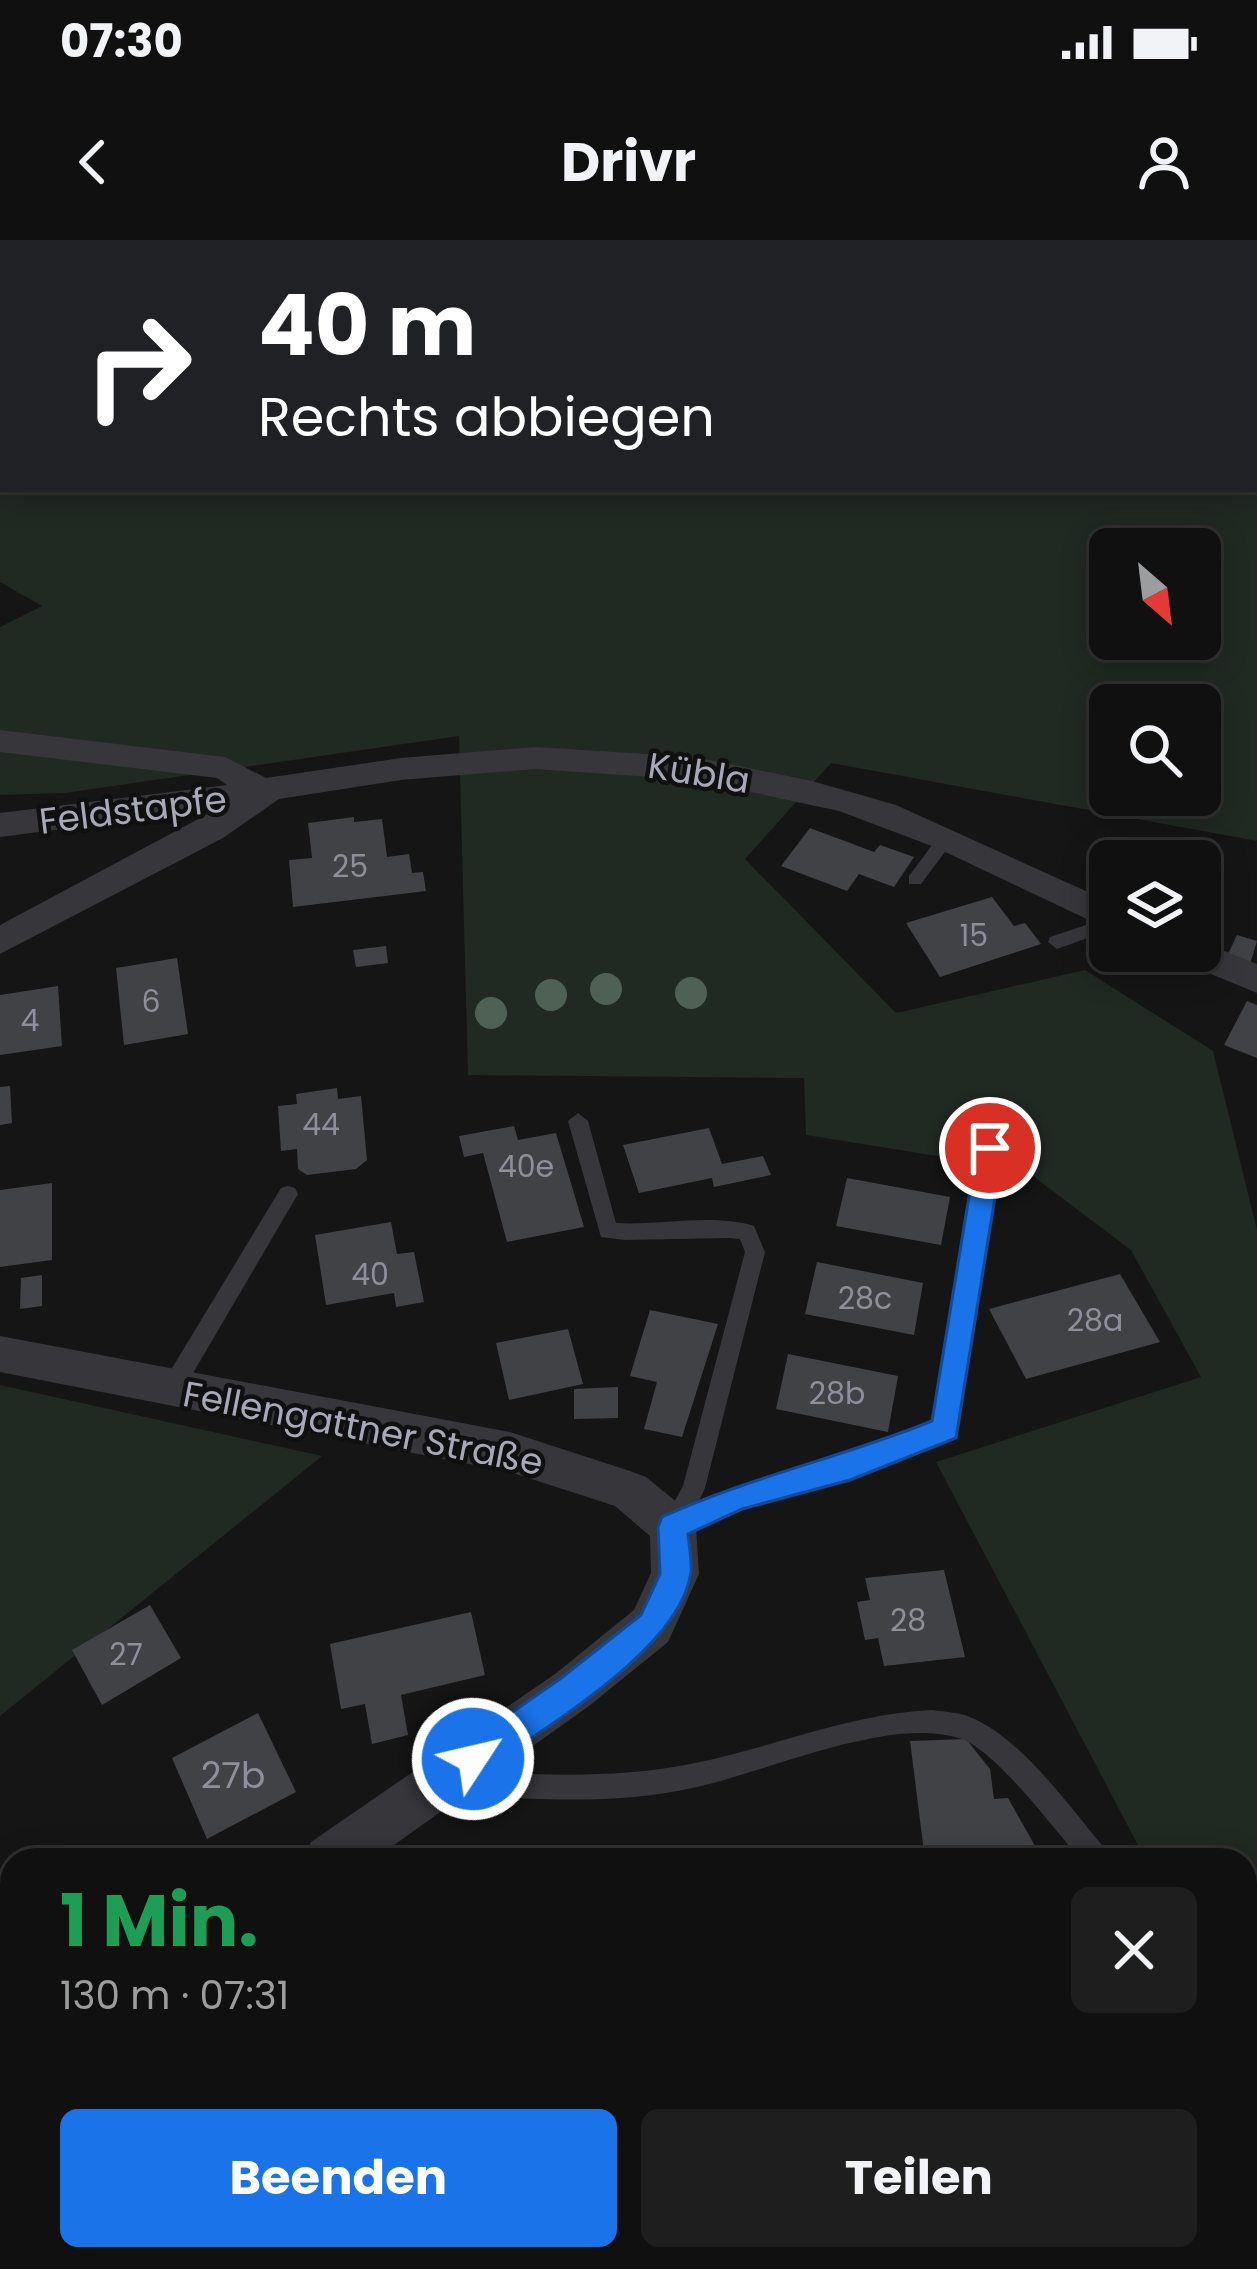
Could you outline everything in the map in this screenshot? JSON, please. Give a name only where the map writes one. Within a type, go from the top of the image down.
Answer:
[{"type":"street","points":[[0,741],[225,768],[265,793],[211,830],[0,941]]},
{"type":"street","name":"Kübla","points":[[265,793],[404,770],[533,758],[696,768],[853,803],[1089,910]]},
{"type":"street","name":"Feldstapfe","points":[[0,824],[92,819],[265,793]]},
{"type":"street","points":[[1221,964],[1257,979]]},
{"type":"street","name":"Fellengattner Straße","points":[[0,1354],[510,1452],[630,1491],[673,1527]]},
{"type":"street","points":[[345,1848],[572,1690],[652,1626],[676,1574],[673,1527]]},
{"type":"lane","points":[[915,880],[944,841]]},
{"type":"lane","points":[[1058,942],[1089,929]]},
{"type":"lane","points":[[578,1121],[608,1231],[643,1234],[709,1226],[747,1232],[755,1252],[694,1487],[673,1527]]},
{"type":"lane","points":[[673,1527],[737,1497],[850,1467],[946,1429],[990,1148]]},
{"type":"lane","points":[[171,1390],[289,1193]]},
{"type":"lane","points":[[473,1759],[501,1785],[569,1789],[689,1777],[904,1720],[965,1726],[1018,1769],[1087,1848]]},
{"type":"shaded area","points":[[0,492],[1257,492],[1257,841],[1120,816],[1221,816],[1221,684],[1089,684],[1089,810],[831,763],[745,859],[896,1013],[1085,970],[1213,1051],[1257,1230],[1257,1848],[1140,1848],[936,1462],[1201,1377],[1131,1250],[1025,1170],[806,1135],[804,1078],[468,1075],[459,736],[65,793],[0,795],[0,627],[42,606],[0,582]]},
{"type":"shaded area","points":[[0,1385],[322,1456],[0,1716]]},
{"type":"building","points":[[354,817],[354,822],[382,819],[387,857],[409,854],[412,873],[423,872],[426,891],[293,907],[289,860],[312,858],[308,823]]},
{"type":"building","points":[[810,828],[874,852],[880,845],[914,857],[894,887],[859,874],[847,891],[781,866]]},
{"type":"building","points":[[992,897],[1014,926],[1025,923],[1041,944],[940,977],[906,923]]},
{"type":"building","points":[[1237,935],[1257,941],[1250,964],[1227,956]]},
{"type":"building","points":[[386,946],[388,963],[356,967],[353,950]]},
{"type":"building","points":[[177,958],[188,1034],[124,1045],[116,968]]},
{"type":"building","points":[[58,986],[62,1046],[0,1055],[0,995]]},
{"type":"building","points":[[1247,1001],[1257,1005],[1257,1058],[1224,1045]]},
{"type":"building","points":[[10,1086],[12,1123],[0,1125],[0,1087]]},
{"type":"building","points":[[337,1088],[338,1099],[361,1096],[367,1160],[356,1169],[307,1175],[298,1169],[297,1149],[281,1151],[278,1106],[297,1104],[296,1094]]},
{"type":"building","points":[[514,1126],[518,1140],[556,1133],[584,1227],[507,1242],[483,1153],[464,1157],[459,1136]]},
{"type":"building","points":[[709,1128],[722,1164],[763,1156],[771,1175],[714,1187],[712,1178],[639,1193],[623,1145]]},
{"type":"building","points":[[847,1178],[950,1197],[941,1245],[836,1226]]},
{"type":"building","points":[[52,1183],[52,1260],[0,1267],[0,1190]]},
{"type":"building","points":[[391,1222],[397,1254],[414,1252],[424,1302],[396,1307],[394,1293],[326,1305],[315,1235]]},
{"type":"building","points":[[817,1262],[923,1283],[914,1335],[805,1314]]},
{"type":"building","points":[[1120,1274],[1160,1342],[1026,1379],[989,1309]]},
{"type":"building","points":[[42,1275],[42,1306],[20,1309],[21,1278]]},
{"type":"building","points":[[650,1310],[718,1324],[682,1437],[644,1429],[657,1382],[630,1376]]},
{"type":"building","points":[[568,1329],[583,1384],[509,1400],[496,1343]]},
{"type":"building","points":[[788,1354],[898,1376],[888,1432],[776,1409]]},
{"type":"building","points":[[618,1387],[618,1418],[574,1419],[574,1389]]},
{"type":"building","points":[[944,1570],[965,1657],[884,1666],[878,1638],[865,1640],[857,1602],[870,1600],[865,1578]]},
{"type":"building","points":[[150,1605],[181,1658],[102,1705],[72,1650]]},
{"type":"building","points":[[471,1612],[485,1675],[401,1695],[408,1735],[372,1744],[365,1704],[341,1709],[330,1644]]},
{"type":"building","points":[[258,1713],[296,1792],[207,1839],[172,1758]]},
{"type":"building","points":[[966,1739],[990,1769],[994,1799],[1008,1798],[1036,1848],[923,1848],[910,1741]]},
{"type":"route","points":[[473,1759],[572,1690],[652,1626],[676,1574],[673,1527],[737,1497],[850,1467],[946,1429],[990,1148]]}]
